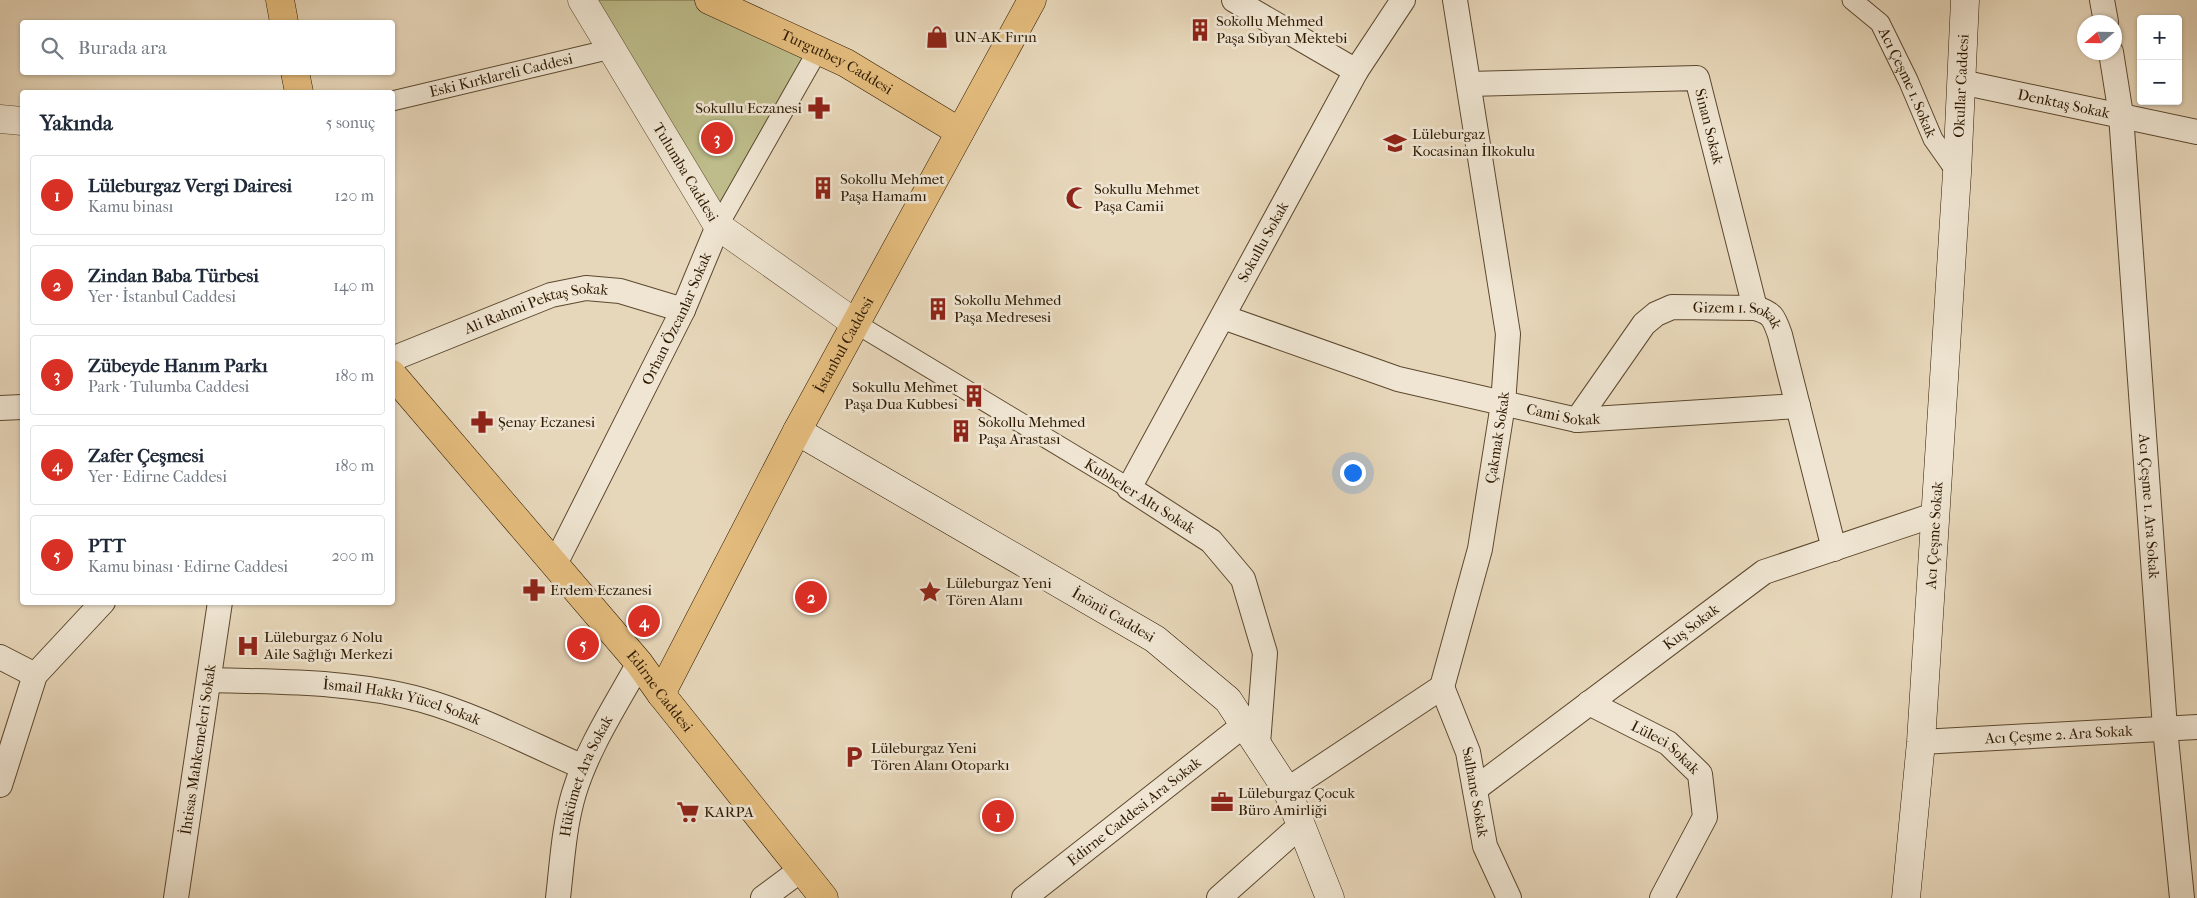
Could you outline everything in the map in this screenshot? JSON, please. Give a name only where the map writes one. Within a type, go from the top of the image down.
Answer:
[{"type":"main road","points":[[280,0],[284,20]]},
{"type":"main road","name":"Tulumba Caddesi","points":[[582,0],[718,226],[855,324]]},
{"type":"main road","name":"Turgutbey Caddesi","points":[[709,0],[846,63],[960,132]]},
{"type":"main road","name":"İstanbul Caddesi","points":[[661,694],[797,431],[1032,0]]},
{"type":"main road","name":"Okullar Caddesi","points":[[1957,173],[1965,0]]},
{"type":"main road","points":[[295,75],[298,90]]},
{"type":"main road","points":[[0,119],[20,121]]},
{"type":"main road","name":"Acı Çeşme Sokak","points":[[1906,898],[1921,742],[1957,173]]},
{"type":"main road","name":"Edirne Caddesi","points":[[395,377],[638,663],[824,898]]},
{"type":"main road","name":"İnönü Caddesi","points":[[797,431],[1155,639],[1228,700],[1287,790],[1330,898]]},
{"type":"street","points":[[1234,0],[1356,71]]},
{"type":"street","name":"Sokullu Sokak","points":[[1129,488],[1356,71],[1403,0]]},
{"type":"street","name":"Çakmak Sokak","points":[[1442,687],[1480,549],[1503,404],[1508,334],[1455,0]]},
{"type":"street","name":"Acı Çeşme 1. Sokak","points":[[1852,0],[1880,23],[1908,80],[1933,139],[1957,173]]},
{"type":"street","points":[[2102,0],[2105,15]]},
{"type":"street","name":"Eski Kırklareli Caddesi","points":[[395,100],[612,49]]},
{"type":"street","name":"Orhan Özcanlar Sokak","points":[[555,564],[683,310],[718,226],[818,50]]},
{"type":"street","name":"Acı Çeşme 1. Ara Sokak","points":[[2112,60],[2121,115],[2165,728],[2182,898]]},
{"type":"street","name":"Sinan Sokak","points":[[1469,84],[1697,78],[1755,308]]},
{"type":"street","name":"Denktaş Sokak","points":[[1961,82],[2197,132]]},
{"type":"street","name":"Ali Rahmi Pektaş Sokak","points":[[395,358],[551,295],[586,288],[620,291],[683,310]]},
{"type":"street","name":"Gizem 1. Sokak","points":[[1577,420],[1644,324],[1656,314],[1672,307],[1755,308],[1768,312],[1775,321],[1834,548]]},
{"type":"street","name":"Cami Sokak","points":[[1223,317],[1398,378],[1577,420],[1798,406]]},
{"type":"street","name":"Kubbeler Altı Sokak","points":[[855,324],[1129,488],[1211,541],[1243,580],[1265,653],[1251,734]]},
{"type":"street","points":[[0,408],[20,407]]},
{"type":"street","name":"Kuş Sokak","points":[[1475,788],[1764,572],[1934,515]]},
{"type":"street","points":[[0,785],[35,676],[101,605]]},
{"type":"street","name":"İhtisas Mahkemeleri Sokak","points":[[176,898],[210,680],[220,605]]},
{"type":"street","points":[[0,658],[35,676]]},
{"type":"street","name":"Hükümet Ara Sokak","points":[[558,898],[567,822],[583,767],[638,663]]},
{"type":"street","name":"İsmail Hakkı Yücel Sokak","points":[[210,680],[297,682],[351,687],[420,700],[463,713],[583,767]]},
{"type":"street","points":[[1287,790],[1442,687]]},
{"type":"street","name":"Salhane Sokak","points":[[1442,687],[1468,752],[1485,846],[1509,898]]},
{"type":"street","name":"Lüleci Sokak","points":[[1589,703],[1668,743],[1700,774],[1705,817],[1662,898]]},
{"type":"street","name":"Acı Çeşme 2. Ara Sokak","points":[[1921,742],[2197,727]]},
{"type":"street","name":"Edirne Caddesi Ara Sokak","points":[[1024,898],[1251,734]]},
{"type":"street","points":[[1219,898],[1301,825]]},
{"type":"street","points":[[763,898],[802,869]]},
{"type":"shaded area","points":[[582,0],[709,0],[818,50],[718,226]]},
{"type":"place","name":"Sokollu Mehmed Paşa Sıbyan Mektebi","points":[[1200,30]]},
{"type":"place","name":"UN-AK Fırın","points":[[937,37]]},
{"type":"place","name":"Sokullu Eczanesi","points":[[819,108]]},
{"type":"place","name":"Zübeyde Hanım Parkı","points":[[717,138]]},
{"type":"place","name":"Lüleburgaz Kocasinan İlkokulu","points":[[1395,143]]},
{"type":"place","name":"Sokollu Mehmet Paşa Hamamı","points":[[823,188]]},
{"type":"place","name":"Sokullu Mehmet Paşa Camii","points":[[1077,198]]},
{"type":"place","name":"Sokollu Mehmed Paşa Medresesi","points":[[938,309]]},
{"type":"place","name":"Sokullu Mehmet Paşa Dua Kubbesi","points":[[974,396]]},
{"type":"place","name":"Şenay Eczanesi","points":[[482,422]]},
{"type":"place","name":"Sokollu Mehmed Paşa Arastası","points":[[961,431]]},
{"type":"place","name":"Erdem Eczanesi","points":[[534,590]]},
{"type":"place","name":"Lüleburgaz Yeni Tören Alanı","points":[[930,592]]},
{"type":"place","name":"Zindan Baba Türbesi","points":[[811,597]]},
{"type":"place","name":"Zafer Çeşmesi","points":[[644,621]]},
{"type":"place","name":"PTT","points":[[583,644]]},
{"type":"place","name":"Lüleburgaz 6 Nolu Aile Sağlığı Merkezi","points":[[248,646]]},
{"type":"place","name":"Lüleburgaz Yeni Tören Alanı Otoparkı","points":[[854,757]]},
{"type":"place","name":"Lüleburgaz Çocuk Büro Amirliği","points":[[1222,802]]},
{"type":"place","name":"KARPA","points":[[688,812]]},
{"type":"place","name":"Lüleburgaz Vergi Dairesi","points":[[998,816]]}]
